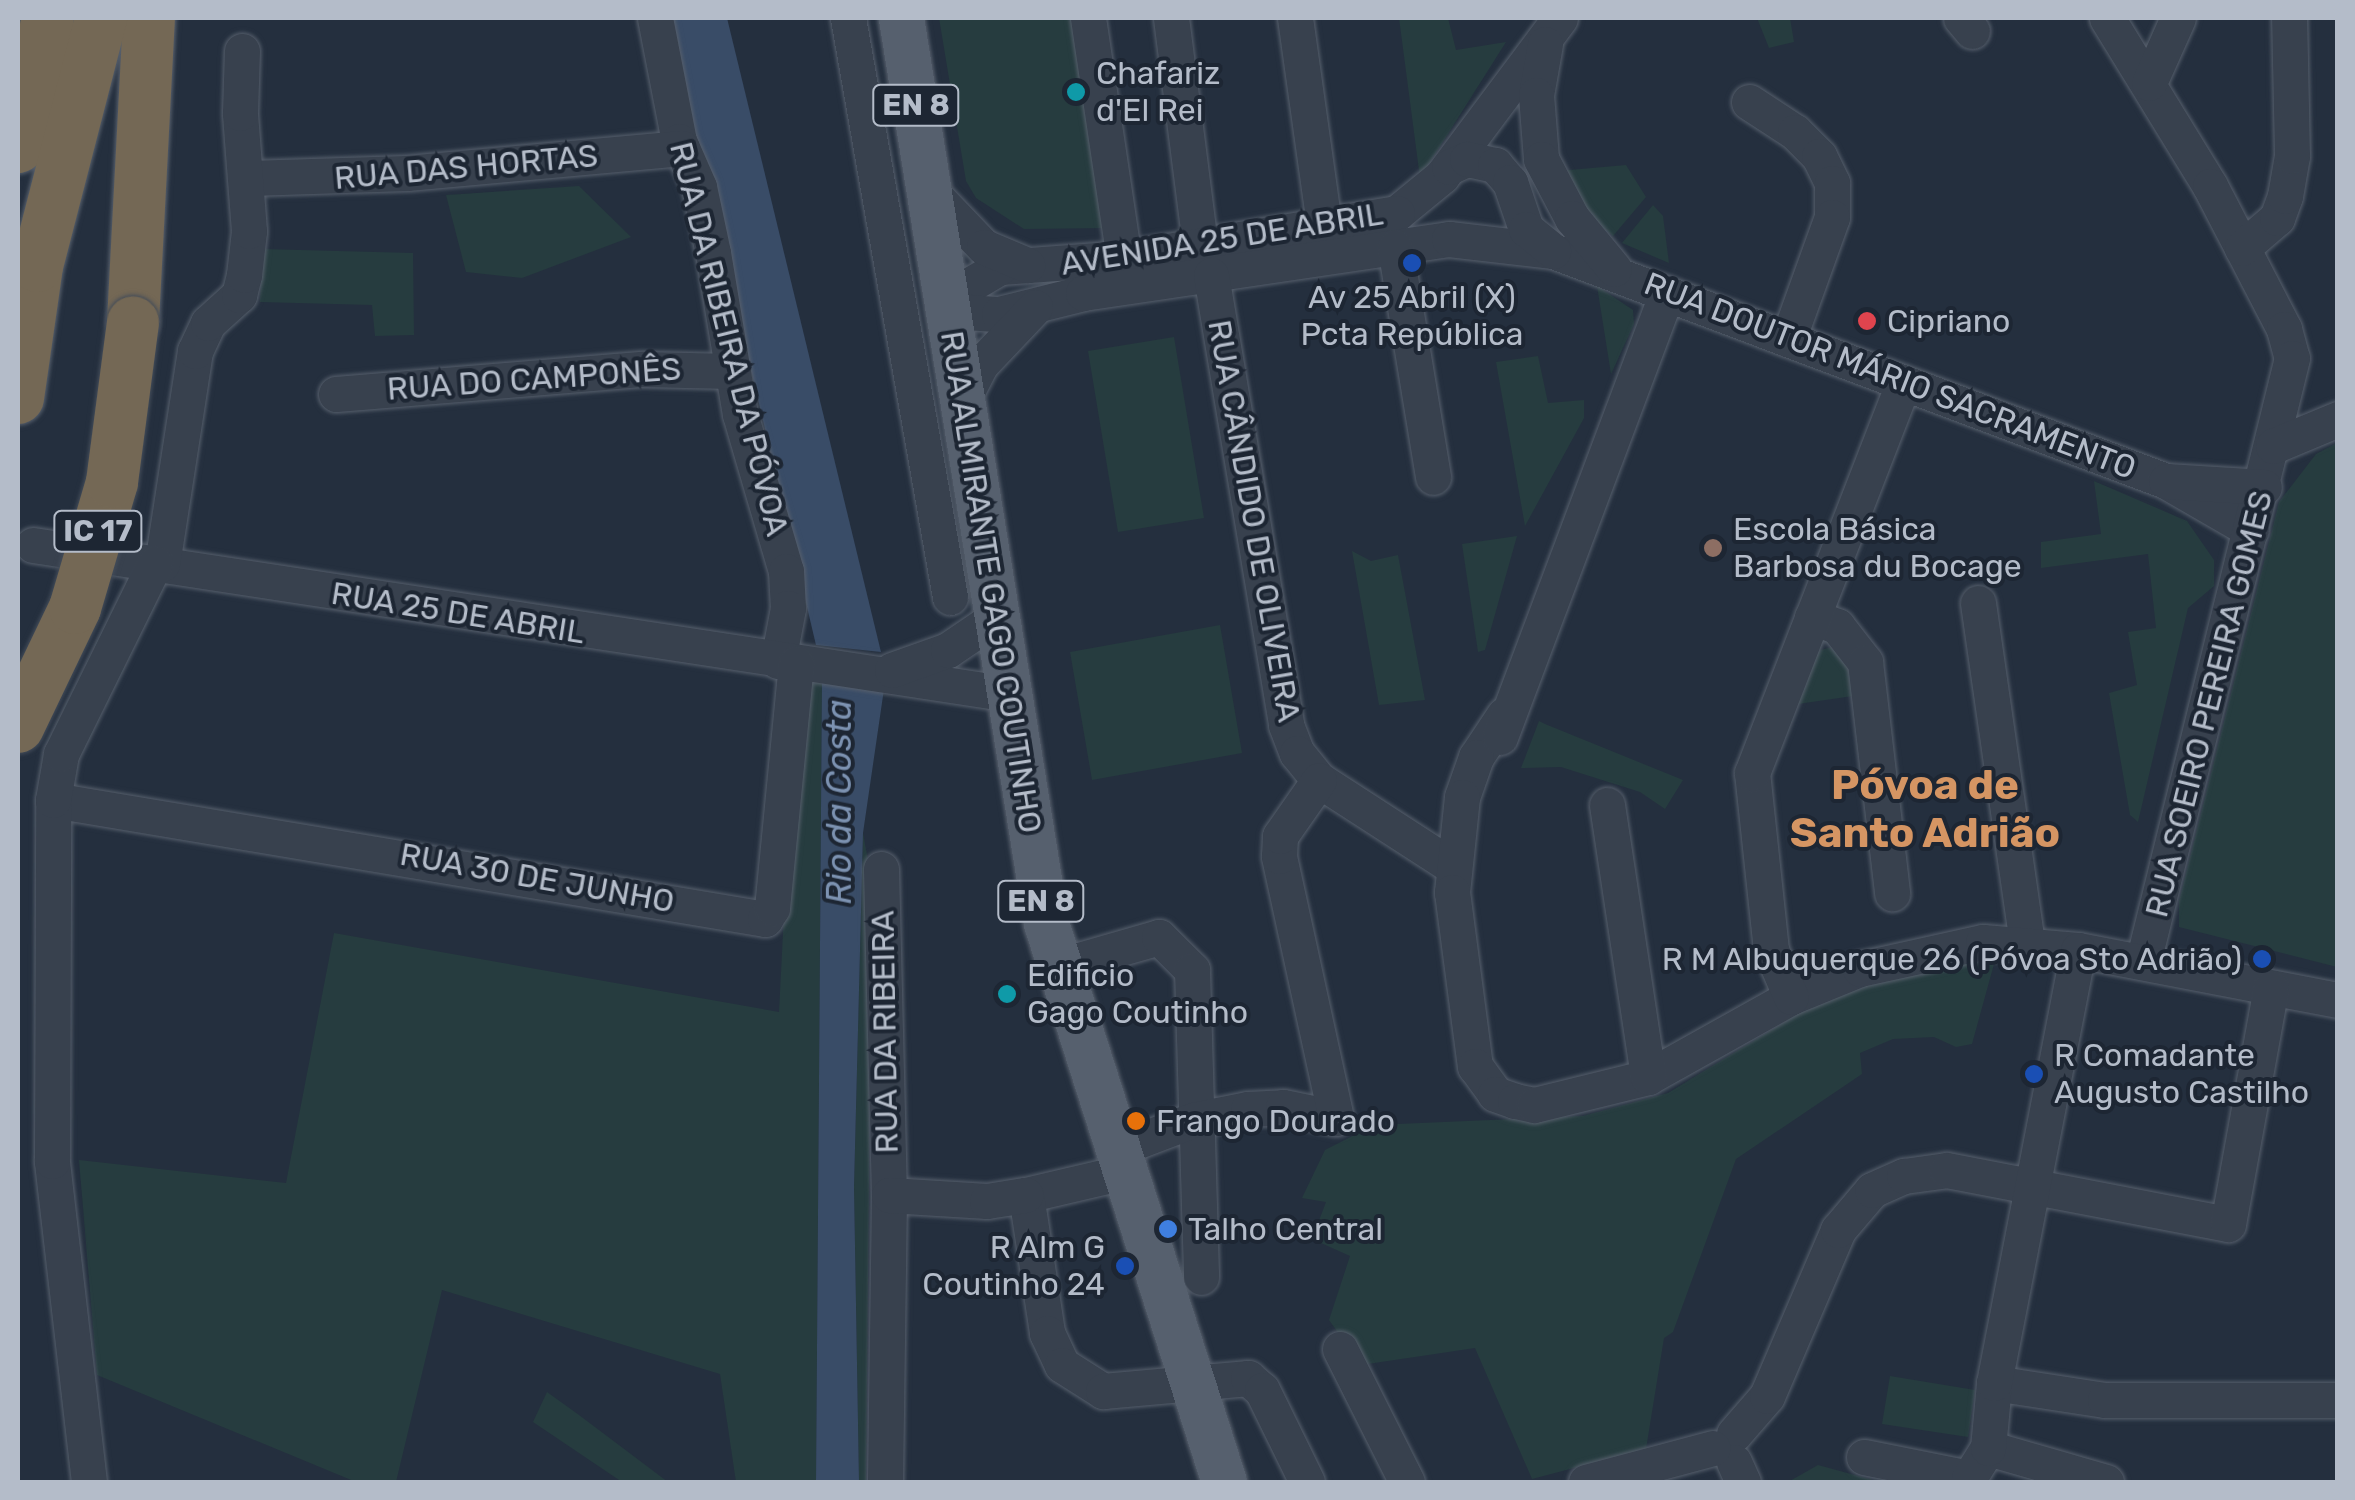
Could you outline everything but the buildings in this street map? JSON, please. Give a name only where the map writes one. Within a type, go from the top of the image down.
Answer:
[{"type":"highway","points":[[18,147],[48,18]]},
{"type":"highway","points":[[18,398],[37,266],[101,18]]},
{"type":"highway","name":"IC 17","points":[[18,727],[74,608],[112,482],[133,322],[149,18]]},
{"type":"main road","name":"RUA ALMIRANTE GAGO COUTINHO","points":[[900,18],[1058,966],[1224,1482]]},
{"type":"street","name":"RUA DA RIBEIRA DA PÓVOA","points":[[655,18],[682,148],[702,203],[732,370],[786,572],[793,663]]},
{"type":"street","points":[[848,18],[950,596]]},
{"type":"street","points":[[1088,18],[1124,258]]},
{"type":"street","name":"RUA CÂNDIDO DE OLIVEIRA","points":[[1171,18],[1205,259],[1286,725],[1319,780],[1455,851]]},
{"type":"street","points":[[1295,18],[1324,225]]},
{"type":"street","name":"RUA SOEIRO PEREIRA GOMES","points":[[2107,18],[2242,248],[2292,358],[2264,487],[2143,962]]},
{"type":"street","points":[[2149,84],[2178,18]]},
{"type":"street","points":[[2242,248],[2277,218],[2285,196],[2292,156],[2289,18]]},
{"type":"street","points":[[1554,26],[1536,95],[1542,160],[1572,218],[1614,269]]},
{"type":"street","name":"AVENIDA 25 DE ABRIL","points":[[946,298],[983,314],[1043,304],[1324,225],[1398,213],[1446,172],[1554,26]]},
{"type":"street","points":[[89,1482],[52,1162],[53,800],[61,754],[158,564],[195,351],[208,323],[239,296],[244,275],[249,178],[240,114],[242,51]]},
{"type":"street","points":[[1749,102],[1795,132],[1818,156],[1832,183],[1832,217],[1788,338]]},
{"type":"street","points":[[1488,117],[1484,140],[1516,196],[1526,230],[1553,251]]},
{"type":"street","points":[[868,131],[919,122]]},
{"type":"street","name":"RUA DAS HORTAS","points":[[249,178],[387,174],[682,148]]},
{"type":"street","points":[[1495,165],[1467,159],[1446,172],[1437,208],[1460,238],[1507,220],[1516,196]]},
{"type":"street","name":"AVENIDA 25 DE ABRIL","points":[[931,192],[984,247],[1035,266]]},
{"type":"street","name":"AVENIDA 25 DE ABRIL","points":[[946,298],[986,271],[1124,258],[1205,259],[1394,246],[1460,238],[1553,251],[1614,269]]},
{"type":"street","points":[[1394,246],[1433,477]]},
{"type":"street","name":"AVENIDA 25 DE ABRIL","points":[[1035,266],[1043,304]]},
{"type":"street","name":"RUA DOUTOR MÁRIO SACRAMENTO","points":[[1614,269],[1667,294],[2166,482],[2250,530]]},
{"type":"street","points":[[1667,294],[1504,715],[1476,757],[1455,851],[1475,1066],[1495,1094],[1534,1105],[1648,1077],[1791,996],[1905,958],[1983,942],[2078,950],[2338,1000]]},
{"type":"street","name":"AVENIDA 25 DE ABRIL","points":[[963,400],[980,366],[1043,304]]},
{"type":"street","name":"RUA DO CAMPONÊS","points":[[336,394],[643,369],[732,370]]},
{"type":"street","points":[[1791,996],[1770,950],[1751,791],[1812,617],[1903,384]]},
{"type":"street","points":[[2273,446],[2338,419]]},
{"type":"street","name":"RUA DOUTOR MÁRIO SACRAMENTO","points":[[2166,482],[2264,487]]},
{"type":"street","name":"RUA 25 DE ABRIL","points":[[33,545],[1010,694]]},
{"type":"street","points":[[1978,603],[2028,943]]},
{"type":"street","name":"RUA 25 DE ABRIL","points":[[884,673],[948,650],[998,616]]},
{"type":"street","points":[[1812,617],[1838,626],[1865,662],[1892,893]]},
{"type":"street","name":"RUA 30 DE JUNHO","points":[[53,800],[765,919],[772,908],[793,663]]},
{"type":"street","name":"RUA DA RIBEIRA","points":[[888,1195],[987,1201],[1026,1195],[1120,1160],[1193,1120],[1283,1107],[1336,1118],[1279,856],[1280,836],[1319,780]]},
{"type":"street","points":[[1607,805],[1648,1077]]},
{"type":"street","name":"RUA DA RIBEIRA","points":[[881,869],[888,1195],[885,1482]]},
{"type":"street","points":[[1058,966],[1159,937],[1192,970],[1193,1120],[1201,1277]]},
{"type":"street","points":[[1864,1457],[1969,1478],[1988,1448],[1994,1382],[2078,950]]},
{"type":"street","points":[[1586,1482],[1731,1457],[1767,1396],[1838,1230],[1872,1190],[1904,1176],[1947,1170],[2228,1224],[2271,988]]},
{"type":"street","points":[[1026,1195],[1047,1333],[1062,1365],[1103,1391],[1248,1378],[1262,1390],[1307,1482]]},
{"type":"street","points":[[1340,1349],[1407,1482]]},
{"type":"street","points":[[1994,1382],[2105,1400],[2338,1400]]},
{"type":"street","points":[[1988,1448],[2106,1482]]},
{"type":"green space","points":[[939,18],[1082,18],[1110,228],[1024,229],[976,198],[966,181]]},
{"type":"green space","points":[[1399,18],[1448,18],[1456,50],[1506,42],[1420,178]]},
{"type":"green space","points":[[1757,18],[1790,18],[1794,42],[1769,48]]},
{"type":"green space","points":[[1626,165],[1646,197],[1613,236],[1576,210],[1558,171]]},
{"type":"green space","points":[[579,186],[631,237],[522,278],[466,272],[446,195]]},
{"type":"green space","points":[[1653,205],[1663,216],[1669,263],[1622,243]]},
{"type":"green space","points":[[262,249],[413,253],[414,335],[375,336],[372,305],[260,302]]},
{"type":"green space","points":[[1597,286],[1633,310],[1634,324],[1611,374]]},
{"type":"green space","points":[[1174,337],[1204,518],[1118,532],[1088,351]]},
{"type":"green space","points":[[1538,356],[1548,403],[1584,400],[1584,418],[1525,526],[1496,362]]},
{"type":"green space","points":[[2337,443],[2337,967],[2179,927],[2179,901],[2279,502],[2316,454]]},
{"type":"green space","points":[[2094,481],[2187,521],[2214,560],[2214,586],[2188,608],[2138,822],[2130,815],[2109,693],[2137,685],[2128,632],[2156,628],[2148,554],[2041,568],[2041,542],[2101,534]]},
{"type":"green space","points":[[1517,536],[1485,650],[1478,652],[1462,544]]},
{"type":"green space","points":[[1352,551],[1371,561],[1398,555],[1425,700],[1379,705]]},
{"type":"green space","points":[[1220,625],[1242,753],[1092,780],[1070,652]]},
{"type":"green space","points":[[1835,646],[1847,657],[1853,696],[1798,704],[1818,651]]},
{"type":"green space","points":[[805,674],[822,677],[816,1482],[736,1482],[720,1374],[442,1290],[396,1482],[356,1482],[97,1375],[79,1160],[286,1183],[334,933],[779,1012],[789,814]]},
{"type":"green space","points":[[1539,721],[1683,780],[1665,809],[1640,792],[1561,767],[1521,768]]},
{"type":"green space","points":[[863,833],[872,882],[866,1482],[859,1482],[854,1187]]},
{"type":"green space","points":[[1939,961],[1994,964],[1972,1044],[1956,1047],[1934,1037],[1893,1039],[1860,1053],[1862,1074],[1736,1159],[1673,1332],[1664,1338],[1646,1449],[1532,1479],[1475,1348],[1361,1365],[1329,1320],[1350,1256],[1312,1239],[1326,1202],[1302,1198],[1325,1150],[1374,1125],[1583,1116],[1668,1093],[1845,985]]},
{"type":"green space","points":[[1890,1376],[1975,1390],[1968,1437],[1882,1424]]},
{"type":"green space","points":[[547,1392],[668,1482],[622,1482],[533,1422]]},
{"type":"green space","points":[[1818,1465],[1880,1482],[1788,1482]]},
{"type":"water","points":[[668,18],[727,18],[881,652],[816,645]]},
{"type":"water","name":"Rio da Costa","points":[[822,677],[884,689],[863,833],[854,1187],[859,1482],[816,1482]]},
{"type":"place","name":"Chafariz d'El Rei","points":[[1076,92]]},
{"type":"place","name":"Av 25 Abril (X) Pcta República","points":[[1412,263]]},
{"type":"place","name":"Cipriano","points":[[1867,321]]},
{"type":"place","name":"Escola Básica Barbosa du Bocage","points":[[1713,548]]},
{"type":"place","name":"R M Albuquerque 26 (Póvoa Sto Adrião)","points":[[2262,959]]},
{"type":"place","name":"Edificio Gago Coutinho","points":[[1007,994]]},
{"type":"place","name":"R Comadante Augusto Castilho","points":[[2034,1074]]},
{"type":"place","name":"Frango Dourado","points":[[1136,1121]]},
{"type":"place","name":"Talho Central","points":[[1168,1229]]},
{"type":"place","name":"R Alm G Coutinho 24","points":[[1125,1266]]},
{"type":"district","name":"Póvoa de Santo Adrião","points":[[1925,809]]}]
